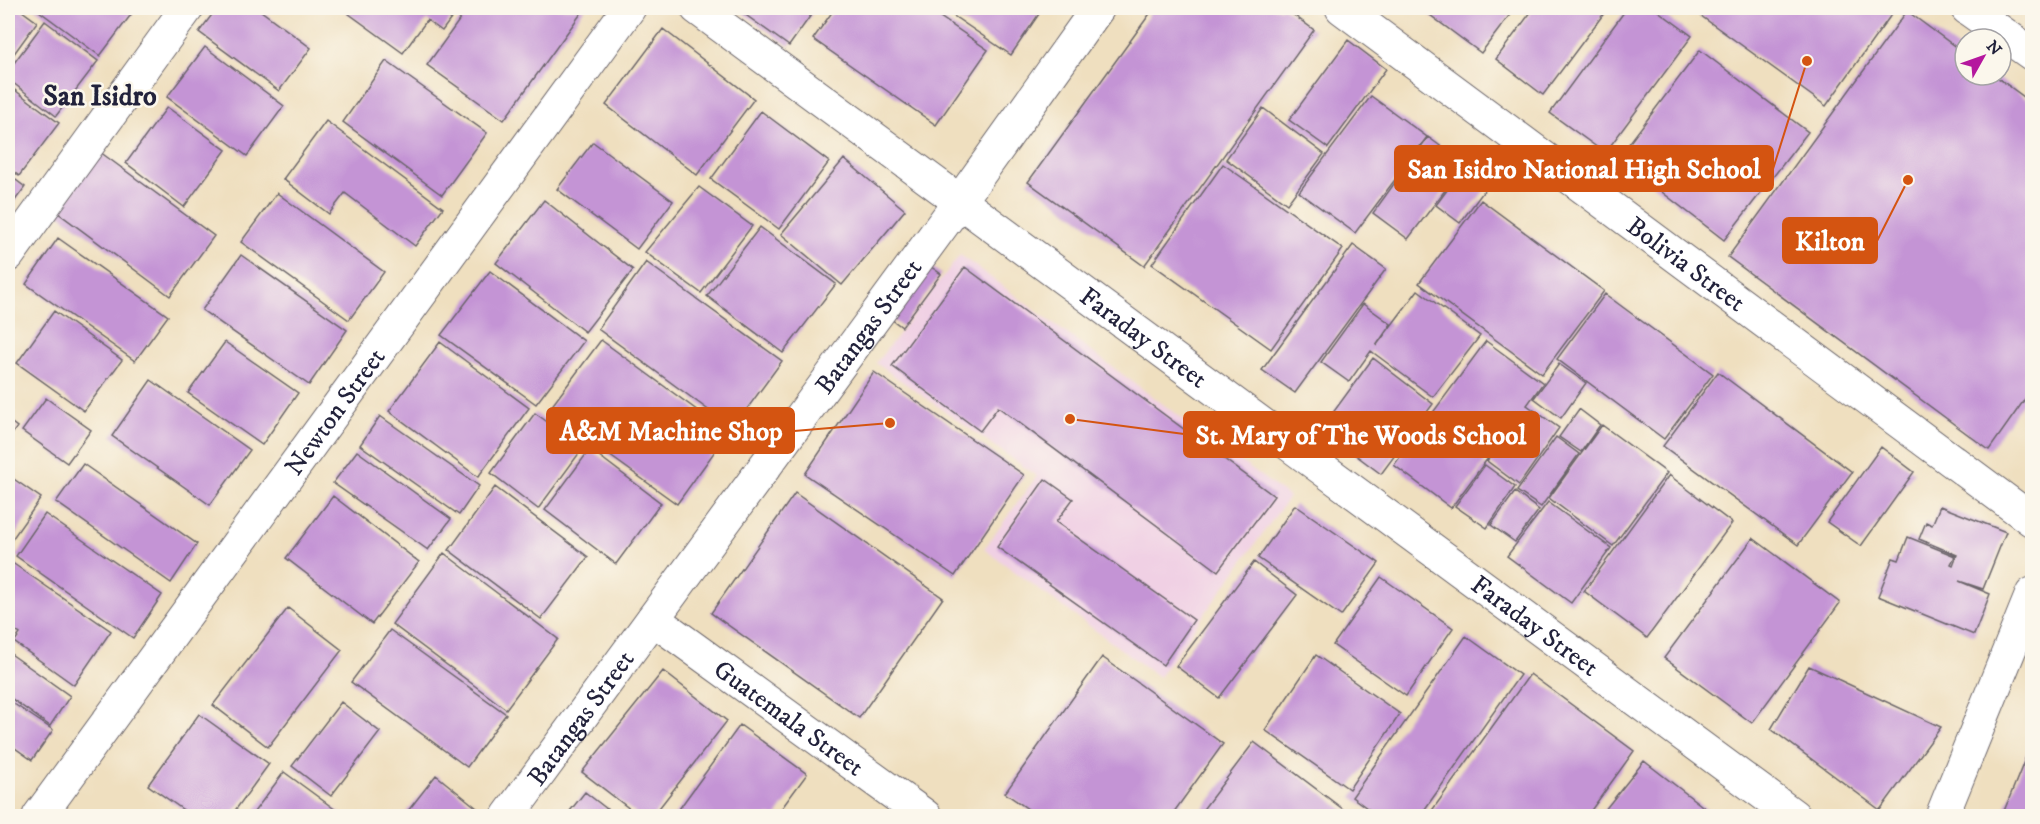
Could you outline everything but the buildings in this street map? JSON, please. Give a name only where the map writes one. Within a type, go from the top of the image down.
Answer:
[{"type":"street","points":[[8,255],[187,8]]},
{"type":"street","name":"Newton Street","points":[[39,816],[629,8]]},
{"type":"street","name":"Faraday Street","points":[[697,8],[1794,816]]},
{"type":"street","name":"Batangas Street","points":[[508,816],[960,201],[1098,8]]},
{"type":"street","name":"Bolivia Street","points":[[1342,8],[2032,520]]},
{"type":"street","points":[[1967,8],[2032,54]]},
{"type":"street","points":[[1942,816],[2032,594]]},
{"type":"street","name":"Guatemala Street","points":[[653,619],[925,816]]},
{"type":"shaded area","points":[[960,255],[1289,497],[1159,677],[984,549],[1037,476],[876,363]]},
{"type":"place","name":"San Isidro National High School","points":[[1807,61]]},
{"type":"place","name":"Kilton","points":[[1908,180]]},
{"type":"place","name":"St. Mary of The Woods School","points":[[1070,419]]},
{"type":"place","name":"A&M Machine Shop","points":[[890,423]]},
{"type":"district","name":"San Isidro","points":[[100,95]]}]
